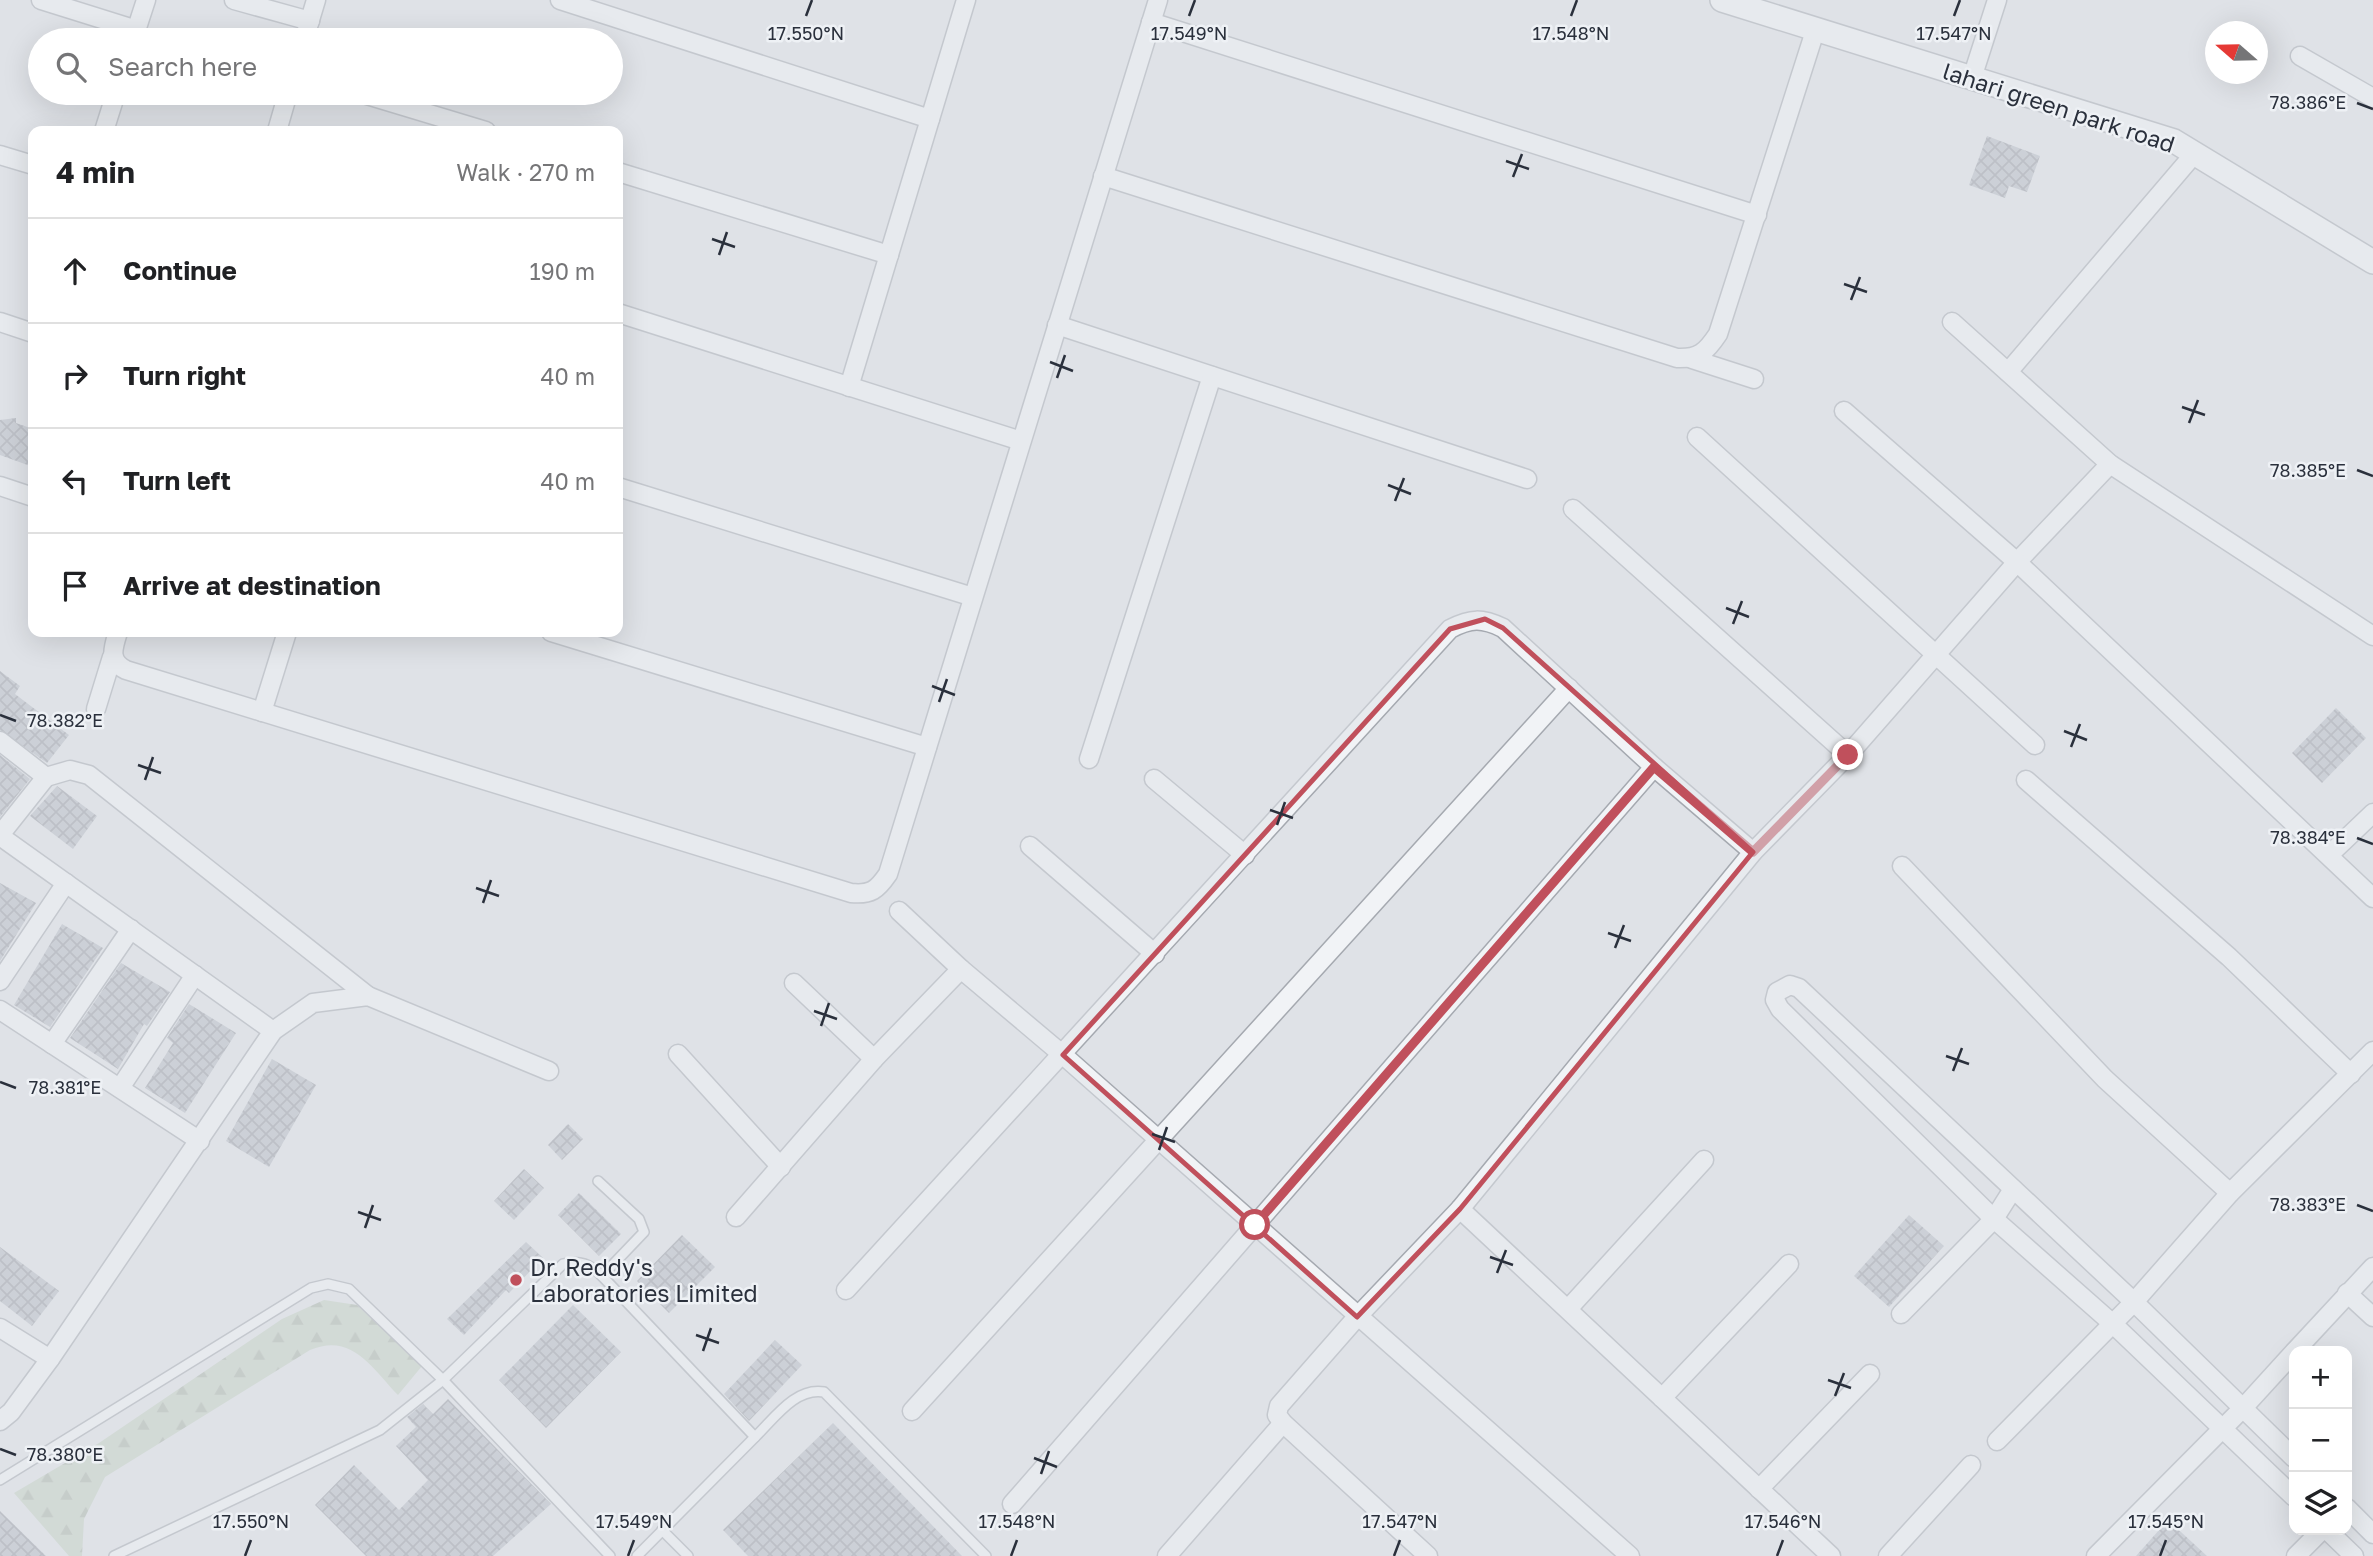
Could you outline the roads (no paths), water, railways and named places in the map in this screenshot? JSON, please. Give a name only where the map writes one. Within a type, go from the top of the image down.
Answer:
[{"type":"street","points":[[41,0],[116,28]]},
{"type":"street","points":[[137,28],[146,0]]},
{"type":"street","points":[[234,0],[310,21]]},
{"type":"street","points":[[308,28],[316,0]]},
{"type":"street","points":[[560,0],[930,119]]},
{"type":"street","points":[[849,387],[965,0]]},
{"type":"street","points":[[113,657],[117,666],[125,670],[851,894],[865,895],[878,889],[888,874],[1158,0]]},
{"type":"street","name":"lahari green park road","points":[[1722,0],[1815,31],[2151,132],[2195,153],[2373,262]]},
{"type":"street","points":[[1972,78],[1997,0]]},
{"type":"street","points":[[1151,22],[1757,215]]},
{"type":"street","points":[[1692,359],[1706,353],[1718,334],[1815,31]]},
{"type":"street","points":[[2300,56],[2373,98]]},
{"type":"street","points":[[106,126],[112,105]]},
{"type":"street","points":[[278,126],[285,105]]},
{"type":"street","points":[[400,105],[469,126]]},
{"type":"street","points":[[2008,372],[2195,153]]},
{"type":"street","points":[[0,155],[28,163]]},
{"type":"street","points":[[623,174],[888,255]]},
{"type":"street","points":[[1103,176],[1677,358],[1692,359],[1754,379]]},
{"type":"street","points":[[623,315],[1021,441]]},
{"type":"street","points":[[0,322],[28,330]]},
{"type":"street","points":[[1952,322],[2109,464],[2373,636]]},
{"type":"street","points":[[1057,326],[1527,479]]},
{"type":"street","points":[[1089,760],[1212,376]]},
{"type":"street","points":[[1844,411],[2017,562],[2373,898]]},
{"type":"street","points":[[1696,437],[2035,745]]},
{"type":"street","points":[[1428,1556],[1283,1423],[1277,1415],[1279,1406],[1357,1317],[1460,1209],[1753,852],[1848,755],[2017,562],[2109,464]]},
{"type":"street","points":[[0,486],[28,496]]},
{"type":"street","points":[[623,489],[973,597]]},
{"type":"street","points":[[1573,509],[1848,755]]},
{"type":"street","points":[[846,1290],[1450,629],[1466,620],[1485,619],[1503,628],[1654,767],[1753,852]]},
{"type":"street","points":[[96,709],[117,637]]},
{"type":"street","points":[[262,712],[285,637]]},
{"type":"street","points":[[567,637],[927,747]]},
{"type":"street","points":[[912,1411],[1569,688]]},
{"type":"street","points":[[0,741],[46,777]]},
{"type":"street","points":[[1012,1504],[1654,767]]},
{"type":"street","points":[[273,1031],[0,836],[46,777],[71,770],[89,775],[368,996],[549,1071]]},
{"type":"street","points":[[1154,779],[1245,855]]},
{"type":"street","points":[[2026,780],[2228,957],[2351,1074]]},
{"type":"street","points":[[2329,855],[2373,813]]},
{"type":"street","points":[[1030,846],[1155,954]]},
{"type":"street","points":[[1902,866],[2105,1080],[2230,1193]]},
{"type":"street","points":[[0,981],[66,883]]},
{"type":"street","points":[[899,911],[961,969],[1159,1139],[1630,1556]]},
{"type":"street","points":[[52,1044],[131,929]]},
{"type":"street","points":[[736,1217],[874,1059],[961,969]]},
{"type":"street","points":[[120,1088],[195,975]]},
{"type":"street","points":[[794,983],[874,1059]]},
{"type":"street","points":[[2289,1453],[2134,1302],[1799,988],[1790,985],[1777,992],[1775,1000],[1780,1009],[1994,1219],[2113,1324],[2223,1426],[2289,1492]]},
{"type":"street","points":[[0,1421],[11,1412],[50,1359],[273,1031],[313,1003],[368,996]]},
{"type":"street","points":[[0,1010],[200,1141]]},
{"type":"street","points":[[1997,1441],[2134,1302],[2230,1193],[2373,1051]]},
{"type":"street","points":[[678,1054],[781,1167]]},
{"type":"street","points":[[1568,1310],[1704,1160]]},
{"type":"street","points":[[1901,1314],[1994,1219],[2014,1189]]},
{"type":"street","points":[[1460,1209],[1831,1556]]},
{"type":"street","points":[[1662,1398],[1788,1264]]},
{"type":"street","points":[[2299,1346],[2373,1267]]},
{"type":"street","points":[[2347,1293],[2373,1317]]},
{"type":"street","points":[[0,1328],[50,1359]]},
{"type":"street","points":[[2096,1556],[2243,1408],[2289,1357]]},
{"type":"street","points":[[1759,1489],[1870,1374]]},
{"type":"street","points":[[1167,1556],[1283,1423]]},
{"type":"street","points":[[1888,1556],[1971,1465]]},
{"type":"street","points":[[2352,1515],[2373,1534]]},
{"type":"street","points":[[2296,1556],[2317,1535]]},
{"type":"street","points":[[2333,1535],[2354,1556]]},
{"type":"lane","points":[[597,1181],[639,1219],[643,1232],[640,1239],[602,1276]]},
{"type":"lane","points":[[114,1556],[380,1430],[443,1380],[563,1264],[576,1261],[589,1265],[602,1276],[755,1437]]},
{"type":"lane","points":[[0,1480],[311,1288],[328,1284],[349,1289],[443,1380],[610,1556]]},
{"type":"lane","points":[[637,1556],[800,1394],[813,1390],[824,1392],[986,1556]]},
{"type":"lane","points":[[662,1530],[688,1556]]},
{"type":"place","name":"Dr. Reddy's Laboratories Limited","points":[[516,1280]]}]
